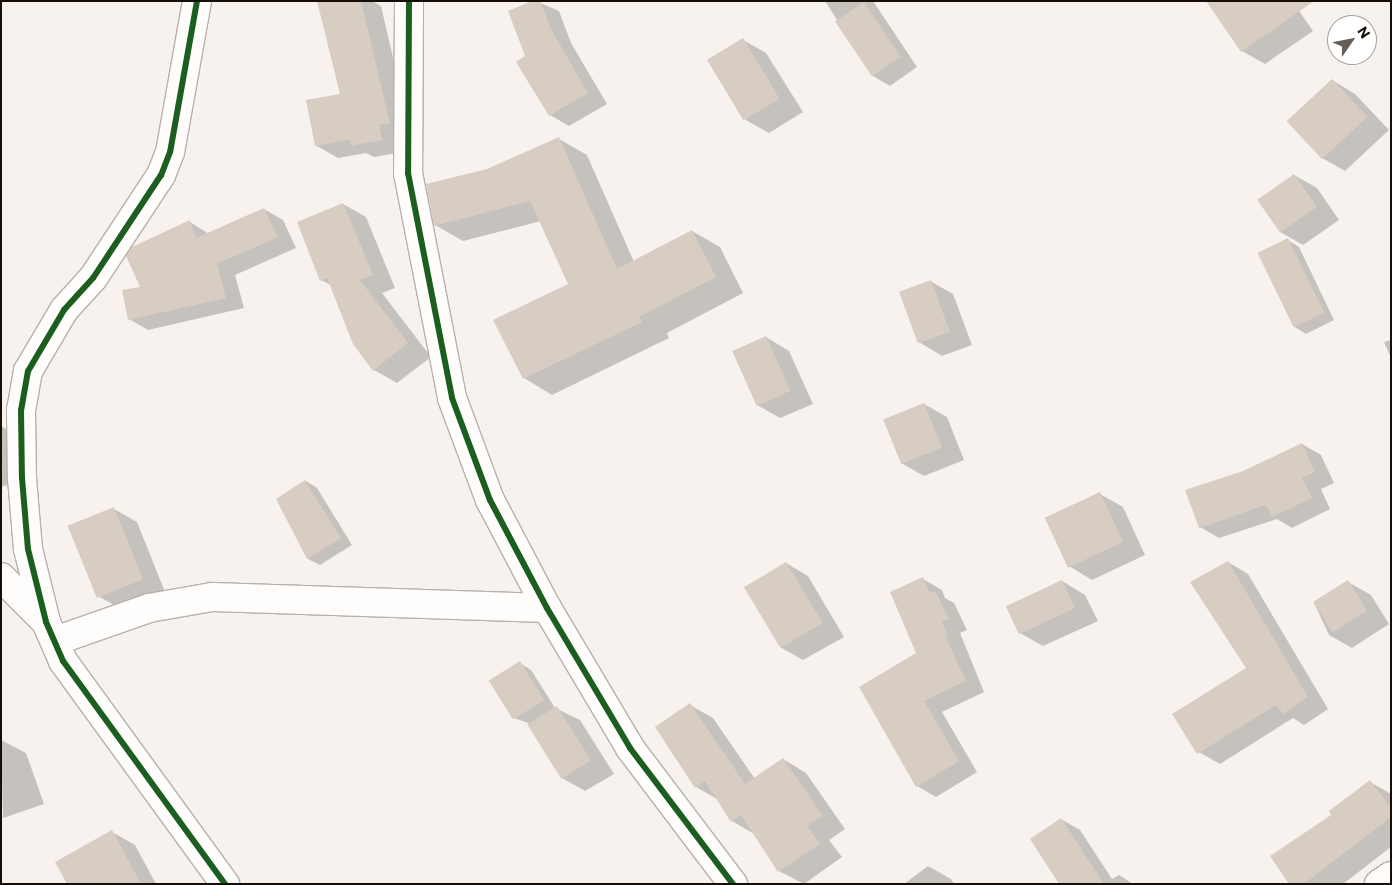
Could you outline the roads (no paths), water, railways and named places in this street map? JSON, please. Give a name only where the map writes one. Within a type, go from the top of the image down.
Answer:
[{"type":"street","points":[[197,1],[170,152],[161,175],[93,278],[64,310],[28,371],[21,410],[23,487],[28,549],[50,632],[64,661],[224,884]]},
{"type":"street","points":[[409,1],[408,174],[452,398],[490,500],[547,608],[630,748],[733,884]]},
{"type":"street","points":[[1,577],[50,632]]},
{"type":"street","points":[[50,632],[149,608],[212,597],[547,608]]},
{"type":"street","points":[[1379,884],[1391,876]]}]
